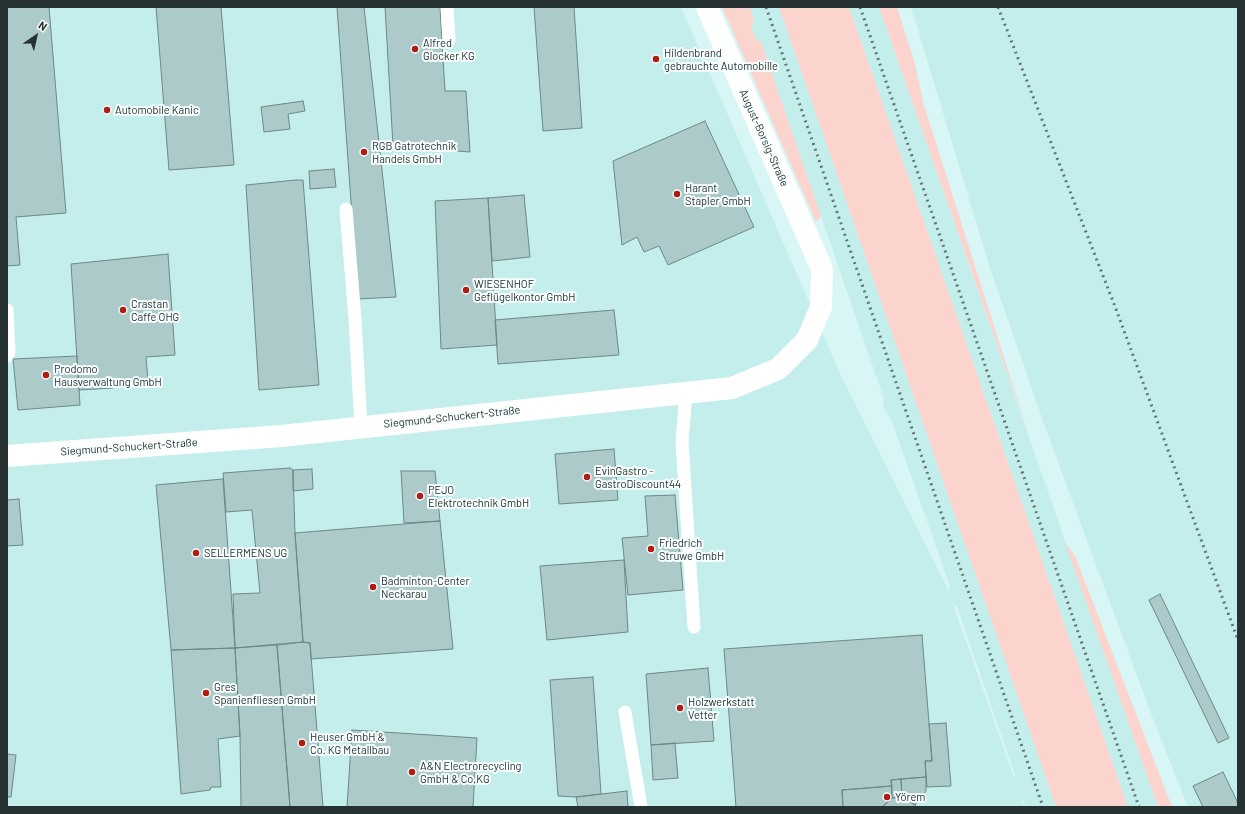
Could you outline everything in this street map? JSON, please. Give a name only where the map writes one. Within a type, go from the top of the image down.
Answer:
[{"type":"street","name":"August-Borsig-Straße","points":[[707,7],[822,269]]},
{"type":"street","name":"Siegmund-Schuckert-Straße","points":[[7,456],[281,436],[732,388],[778,369],[807,340],[821,307],[822,269]]},
{"type":"lane","points":[[447,7],[449,40]]},
{"type":"lane","points":[[346,209],[356,319],[361,427]]},
{"type":"lane","points":[[7,310],[9,352],[7,356]]},
{"type":"lane","points":[[686,393],[682,442],[694,627]]},
{"type":"lane","points":[[625,712],[641,807]]},
{"type":"shaded area","points":[[7,7],[681,7],[841,376],[949,592],[950,586],[891,419],[883,405],[884,399],[761,42],[756,39],[751,26],[754,20],[750,7],[779,7],[1056,807],[1026,807],[1020,794],[1024,807],[7,807]],"holes":[[[953,604],[957,607],[1015,775],[1014,778]]]},
{"type":"shaded area","points":[[722,7],[750,7],[754,21],[751,26],[756,39],[761,42],[821,216],[816,222]]},
{"type":"shaded area","points":[[779,7],[849,7],[1128,807],[1056,807]]},
{"type":"shaded area","points":[[849,7],[879,7],[1158,807],[1128,807]]},
{"type":"shaded area","points":[[879,7],[897,7],[915,64],[923,102],[1027,430]]},
{"type":"shaded area","points":[[911,7],[1238,7],[1238,807],[1188,807],[1153,719],[1044,424],[990,268]]},
{"type":"shaded area","points":[[1065,542],[1075,556],[1172,807],[1158,807]]},
{"type":"building","points":[[7,7],[49,7],[66,213],[16,217],[20,265],[7,266]]},
{"type":"building","points":[[156,7],[221,7],[234,165],[169,170]]},
{"type":"building","name":"RGB Gatrotechnik Handels GmbH","points":[[337,7],[364,7],[396,297],[358,299]]},
{"type":"building","name":"Alfred Glocker KG","points":[[385,7],[440,7],[445,91],[466,91],[470,152],[393,146]]},
{"type":"building","points":[[534,7],[574,7],[582,128],[543,131]]},
{"type":"building","points":[[303,101],[305,111],[288,114],[290,129],[264,132],[261,107]]},
{"type":"building","name":"Harant Stapler GmbH","points":[[705,121],[754,227],[668,265],[659,246],[644,252],[637,237],[622,245],[613,161]]},
{"type":"building","points":[[334,169],[336,187],[310,189],[309,171]]},
{"type":"building","points":[[303,180],[319,385],[259,390],[246,185]]},
{"type":"building","points":[[524,195],[530,257],[492,261],[488,198]]},
{"type":"building","name":"WIESENHOF Geflügelkontor GmbH","points":[[488,198],[497,345],[441,349],[435,201]]},
{"type":"building","name":"Crastan Caffe OHG","points":[[168,254],[175,355],[146,357],[148,380],[113,382],[113,388],[79,390],[71,264]]},
{"type":"building","points":[[614,310],[619,355],[498,364],[495,320]]},
{"type":"building","name":"Prodomo Hausverwaltung GmbH","points":[[77,356],[80,405],[18,410],[13,359]]},
{"type":"building","name":"EvinGastro - GastroDiscount44","points":[[614,449],[618,500],[559,504],[555,454]]},
{"type":"building","points":[[290,468],[293,470],[295,533],[303,642],[235,648],[233,594],[260,593],[252,510],[226,512],[223,473]]},
{"type":"building","points":[[312,469],[313,489],[293,491],[293,470]]},
{"type":"building","name":"PEJO Elektrotechnik GmbH","points":[[401,471],[435,471],[440,521],[404,523]]},
{"type":"building","name":"SELLERMENS UG","points":[[223,479],[235,648],[171,650],[156,485]]},
{"type":"building","name":"Friedrich Struwe GmbH","points":[[675,495],[683,590],[628,595],[622,538],[648,536],[645,496]]},
{"type":"building","points":[[19,499],[23,545],[7,546],[7,500]]},
{"type":"building","name":"Badminton-Center Neckarau","points":[[440,521],[453,649],[311,659],[310,643],[303,642],[295,533]]},
{"type":"building","points":[[624,560],[628,632],[547,640],[540,566]]},
{"type":"building","points":[[1160,594],[1229,738],[1218,743],[1149,600]]},
{"type":"building","points":[[922,635],[932,761],[925,761],[926,777],[891,780],[892,786],[842,790],[843,807],[736,807],[724,649]]},
{"type":"building","name":"Heuser GmbH & Co. KG Metallbau","points":[[303,642],[310,643],[323,807],[290,807],[277,645]]},
{"type":"building","points":[[277,645],[290,807],[241,807],[240,736],[235,648]]},
{"type":"building","name":"Gres Spanienfliesen GmbH","points":[[235,648],[240,736],[218,739],[221,787],[211,787],[210,790],[181,794],[171,650]]},
{"type":"building","name":"Holzwerkstatt Vetter","points":[[708,668],[714,741],[651,745],[646,674]]},
{"type":"building","points":[[593,677],[601,794],[576,797],[558,796],[550,680]]},
{"type":"building","points":[[946,723],[951,786],[927,787],[925,761],[932,761],[929,724]]},
{"type":"building","name":"A&N Electrorecycling GmbH & Co.KG","points":[[352,730],[477,738],[473,807],[347,807]]},
{"type":"building","points":[[675,743],[678,778],[653,780],[651,745]]},
{"type":"building","points":[[7,754],[16,755],[11,797],[7,797]]},
{"type":"building","points":[[1223,772],[1238,803],[1238,807],[1203,807],[1193,786]]},
{"type":"building","points":[[926,777],[926,791],[915,805],[902,797],[901,779]]},
{"type":"building","points":[[901,779],[902,797],[892,798],[891,780]]},
{"type":"building","points":[[892,786],[892,798],[882,807],[843,807],[842,790]]},
{"type":"building","points":[[627,791],[628,807],[578,807],[576,797]]},
{"type":"building","points":[[902,797],[910,800],[917,807],[882,807],[892,798]]},
{"type":"railway","points":[[766,7],[1043,807]]},
{"type":"railway","points":[[860,7],[1139,807]]},
{"type":"railway","points":[[998,7],[1116,309],[1238,640]]},
{"type":"place","name":"Alfred Glocker KG","points":[[415,49]]},
{"type":"place","name":"Hildenbrand gebrauchte Automobille","points":[[656,59]]},
{"type":"place","name":"Automobile Kanic","points":[[107,110]]},
{"type":"place","name":"RGB Gatrotechnik Handels GmbH","points":[[364,152]]},
{"type":"place","name":"Harant Stapler GmbH","points":[[677,194]]},
{"type":"place","name":"WIESENHOF Geflügelkontor GmbH","points":[[466,290]]},
{"type":"place","name":"Crastan Caffe OHG","points":[[123,310]]},
{"type":"place","name":"Prodomo Hausverwaltung GmbH","points":[[46,375]]},
{"type":"place","name":"EvinGastro - GastroDiscount44","points":[[587,477]]},
{"type":"place","name":"PEJO Elektrotechnik GmbH","points":[[420,496]]},
{"type":"place","name":"Friedrich Struwe GmbH","points":[[651,549]]},
{"type":"place","name":"SELLERMENS UG","points":[[196,553]]},
{"type":"place","name":"Badminton-Center Neckarau","points":[[373,587]]},
{"type":"place","name":"Gres Spanienfliesen GmbH","points":[[206,693]]},
{"type":"place","name":"Holzwerkstatt Vetter","points":[[680,708]]},
{"type":"place","name":"Heuser GmbH & Co. KG Metallbau","points":[[302,743]]},
{"type":"place","name":"A&N Electrorecycling GmbH & Co.KG","points":[[412,772]]},
{"type":"place","name":"Yörem","points":[[887,797]]}]
